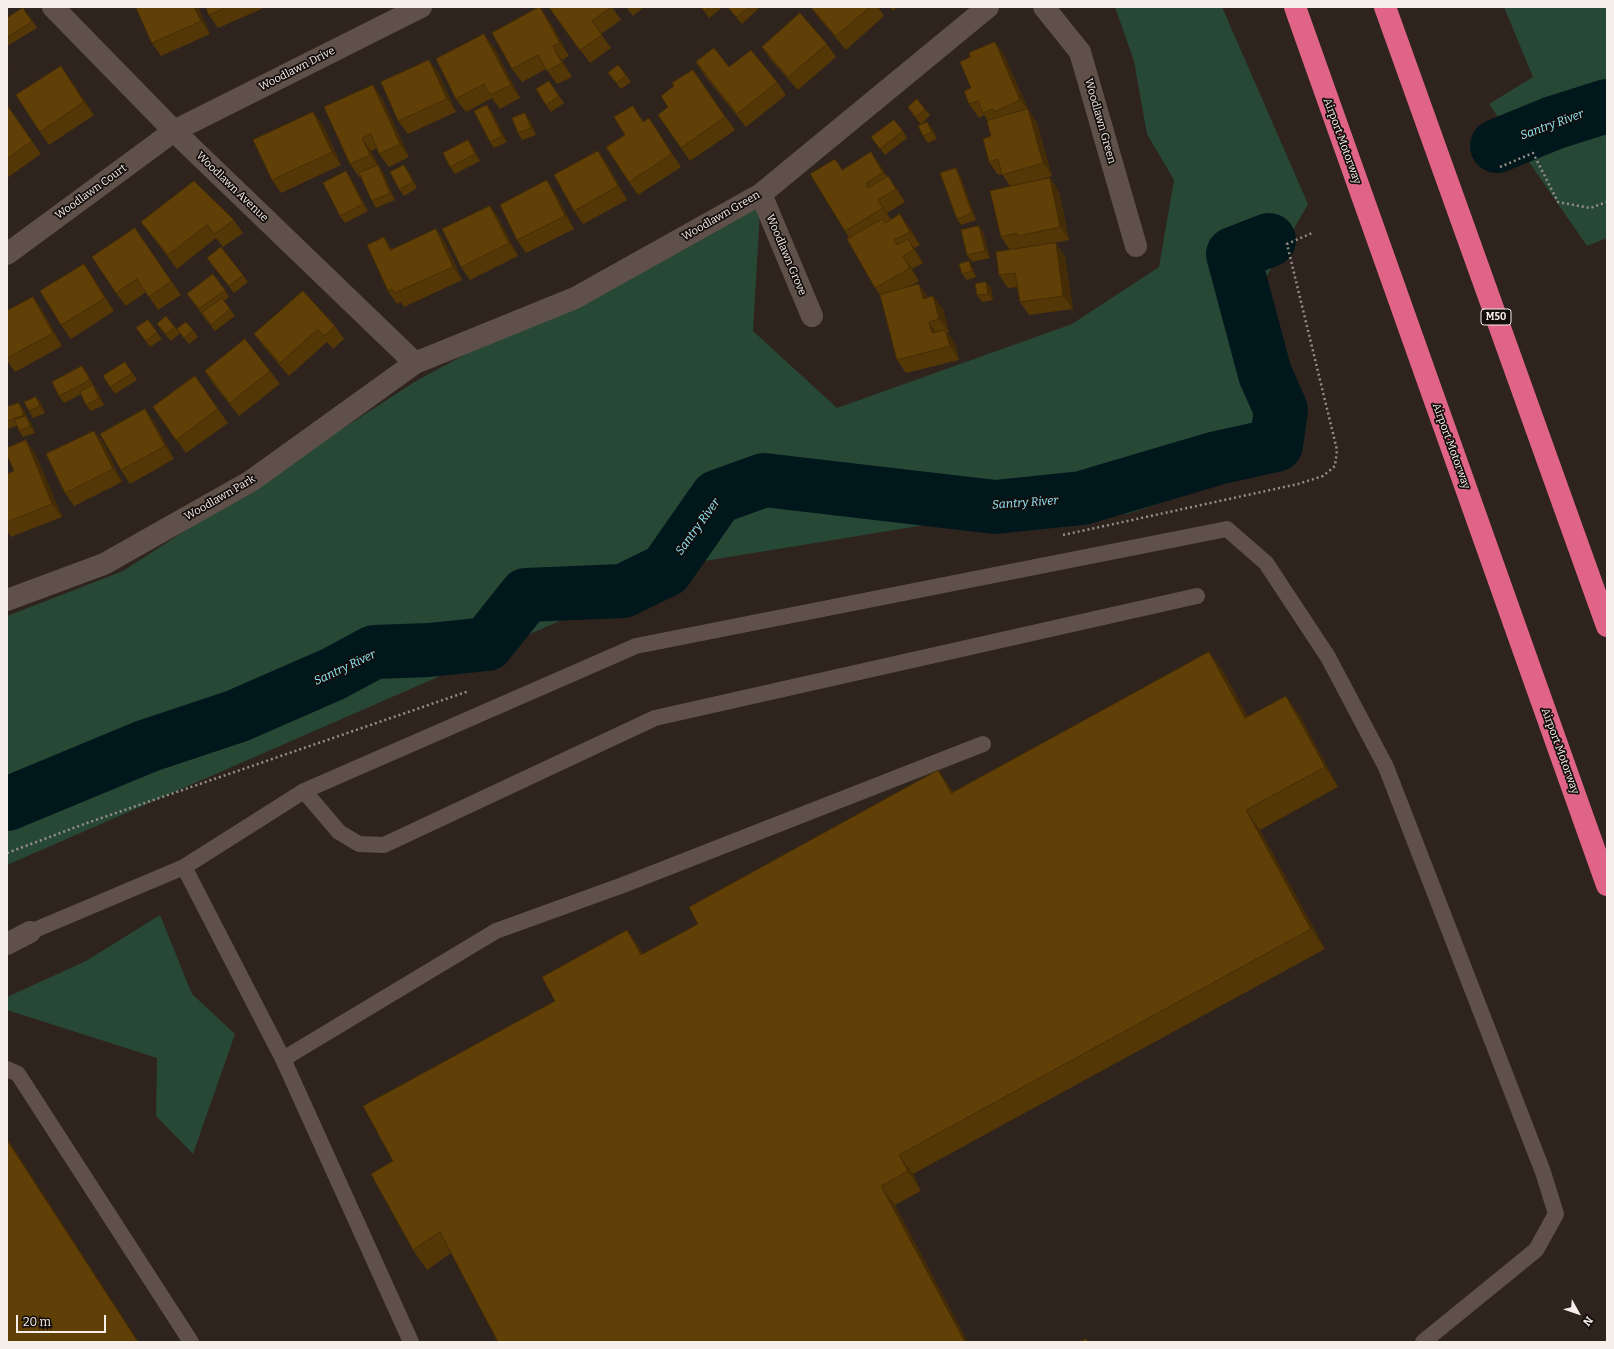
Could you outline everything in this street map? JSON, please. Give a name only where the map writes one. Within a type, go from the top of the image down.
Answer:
[{"type":"highway","name":"Airport Motorway","points":[[1295,7],[1607,885]]},
{"type":"highway","name":"M50","points":[[1385,7],[1607,626]]},
{"type":"street","name":"Woodlawn Avenue","points":[[53,7],[174,131],[415,363]]},
{"type":"street","name":"Woodlawn Drive","points":[[174,131],[421,7]]},
{"type":"street","name":"Woodlawn Green","points":[[415,363],[575,298],[761,194],[988,7]]},
{"type":"street","name":"Woodlawn Green","points":[[1044,7],[1080,52],[1136,246]]},
{"type":"street","name":"Woodlawn Court","points":[[7,254],[174,131]]},
{"type":"street","name":"Woodlawn Grove","points":[[761,194],[812,316]]},
{"type":"street","name":"Woodlawn Park","points":[[7,600],[104,564],[251,481],[415,363]]},
{"type":"street","points":[[7,944],[30,932]]},
{"type":"lane","points":[[30,932],[184,866],[304,791],[636,646],[1227,530],[1266,563],[1328,657],[1386,767],[1543,1172],[1556,1214],[1536,1250],[1423,1342]]},
{"type":"lane","points":[[304,791],[339,832],[359,844],[384,845],[655,718],[1197,596]]},
{"type":"lane","points":[[283,1059],[496,931],[623,885],[983,744]]},
{"type":"lane","points":[[184,866],[283,1059],[411,1342]]},
{"type":"lane","points":[[7,1069],[18,1074],[192,1342]]},
{"type":"path","points":[[1500,167],[1533,153],[1558,202],[1590,208],[1607,202]]},
{"type":"green space","points":[[1115,7],[1222,7],[1308,204],[1264,281],[1301,416],[1260,427],[1212,486],[1127,514],[937,523],[668,567],[623,587],[625,592],[442,673],[438,677],[7,865],[7,616],[123,571],[416,381],[761,194],[753,331],[837,408],[1072,324],[1159,267],[1174,180],[1147,134],[1134,61]]},
{"type":"green space","points":[[1504,7],[1607,7],[1607,238],[1587,246],[1489,104],[1533,77]]},
{"type":"green space","points":[[160,915],[192,994],[235,1034],[193,1154],[156,1116],[157,1058],[7,1010],[7,997],[86,961]]},
{"type":"building","points":[[136,7],[194,7],[201,21],[152,43]]},
{"type":"building","points":[[206,7],[227,7],[209,15]]},
{"type":"building","points":[[539,7],[560,43],[553,46],[562,63],[547,71],[538,55],[512,69],[492,33]]},
{"type":"building","points":[[549,7],[611,7],[592,21],[602,35],[580,50]]},
{"type":"building","points":[[701,7],[710,7],[705,11]]},
{"type":"building","points":[[728,7],[749,7],[737,17]]},
{"type":"building","points":[[811,7],[870,7],[836,36]]},
{"type":"building","points":[[23,8],[32,22],[7,37],[7,18]]},
{"type":"building","points":[[800,13],[827,44],[788,77],[762,47]]},
{"type":"building","points":[[484,34],[511,85],[490,95],[484,84],[456,99],[436,59]]},
{"type":"building","points":[[995,42],[1020,100],[994,112],[993,109],[983,113],[978,101],[969,104],[964,91],[971,88],[960,62],[970,57],[969,53]]},
{"type":"building","points":[[714,48],[729,67],[751,50],[777,82],[737,114],[696,62]]},
{"type":"building","points":[[429,60],[447,99],[398,121],[381,82]]},
{"type":"building","points":[[618,65],[626,75],[617,83],[608,73]]},
{"type":"building","points":[[61,66],[84,102],[40,132],[16,95]]},
{"type":"building","points":[[693,70],[725,117],[681,148],[658,115],[668,107],[661,96],[674,86],[672,83]]},
{"type":"building","points":[[549,81],[559,96],[546,105],[536,89]]},
{"type":"building","points":[[373,85],[400,144],[379,154],[371,134],[362,138],[370,155],[350,164],[324,107]]},
{"type":"building","points":[[917,99],[925,109],[916,117],[908,107]]},
{"type":"building","points":[[7,105],[32,141],[7,159]]},
{"type":"building","points":[[487,105],[502,136],[490,142],[474,111]]},
{"type":"building","points":[[633,106],[643,122],[649,118],[672,154],[629,182],[606,147],[625,135],[614,117]]},
{"type":"building","points":[[1028,109],[1043,163],[1002,175],[998,159],[989,162],[983,139],[991,136],[987,121]]},
{"type":"building","points":[[313,112],[332,152],[272,180],[253,140]]},
{"type":"building","points":[[525,113],[531,128],[518,133],[512,118]]},
{"type":"building","points":[[894,120],[903,131],[880,149],[871,137]]},
{"type":"building","points":[[927,122],[932,132],[923,136],[918,126]]},
{"type":"building","points":[[468,140],[475,154],[450,167],[443,153]]},
{"type":"building","points":[[598,151],[618,186],[574,211],[554,175]]},
{"type":"building","points":[[871,152],[883,173],[866,183],[868,188],[888,176],[896,189],[878,200],[883,208],[845,231],[810,174],[835,159],[842,170]]},
{"type":"building","points":[[378,165],[390,193],[372,201],[359,173]]},
{"type":"building","points":[[404,165],[413,182],[399,189],[390,172]]},
{"type":"building","points":[[956,168],[972,213],[957,219],[940,173]]},
{"type":"building","points":[[346,171],[363,204],[340,216],[323,183]]},
{"type":"building","points":[[1050,178],[1060,227],[1018,236],[1017,233],[1001,237],[990,191]]},
{"type":"building","points":[[547,180],[565,216],[517,240],[500,205]]},
{"type":"building","points":[[194,181],[234,220],[214,234],[207,225],[168,255],[141,222]]},
{"type":"building","points":[[490,206],[509,243],[461,267],[442,229]]},
{"type":"building","points":[[900,214],[910,232],[894,240],[897,245],[908,239],[914,250],[903,256],[910,268],[875,288],[847,239],[882,219],[885,223]]},
{"type":"building","points":[[979,226],[985,251],[967,255],[961,230]]},
{"type":"building","points":[[135,228],[171,281],[149,297],[137,279],[116,293],[92,257]]},
{"type":"building","points":[[436,229],[453,267],[395,293],[392,289],[388,291],[367,245],[384,237],[390,250]]},
{"type":"building","points":[[1056,243],[1063,296],[1020,302],[1015,273],[999,275],[996,252]]},
{"type":"building","points":[[221,247],[243,275],[229,286],[207,258]]},
{"type":"building","points":[[969,261],[972,271],[962,274],[959,264]]},
{"type":"building","points":[[84,264],[105,298],[61,325],[40,291]]},
{"type":"building","points":[[213,274],[225,290],[199,309],[187,294]]},
{"type":"building","points":[[986,282],[988,294],[977,295],[975,284]]},
{"type":"building","points":[[919,284],[923,299],[933,296],[939,319],[929,322],[932,333],[945,330],[950,346],[897,360],[880,295]]},
{"type":"building","points":[[303,291],[335,326],[324,336],[318,329],[280,363],[254,334]]},
{"type":"building","points":[[33,297],[53,333],[7,358],[7,311]]},
{"type":"building","points":[[222,298],[230,309],[211,325],[202,313]]},
{"type":"building","points":[[166,316],[175,327],[166,334],[157,324]]},
{"type":"building","points":[[148,320],[157,332],[146,341],[136,328]]},
{"type":"building","points":[[186,322],[193,330],[184,338],[177,329]]},
{"type":"building","points":[[245,339],[270,371],[230,403],[205,371]]},
{"type":"building","points":[[125,362],[132,373],[110,387],[103,376]]},
{"type":"building","points":[[82,366],[90,380],[59,396],[52,382]]},
{"type":"building","points":[[195,376],[218,409],[176,440],[153,407]]},
{"type":"building","points":[[93,385],[99,398],[86,405],[80,392]]},
{"type":"building","points":[[36,397],[40,406],[29,411],[24,402]]},
{"type":"building","points":[[19,403],[24,415],[7,421],[7,407]]},
{"type":"building","points":[[145,409],[165,446],[121,470],[100,434]]},
{"type":"building","points":[[26,416],[30,426],[19,431],[15,420]]},
{"type":"building","points":[[94,431],[113,469],[65,493],[46,454]]},
{"type":"building","points":[[26,440],[52,504],[7,522],[7,474],[14,471],[7,455],[7,448]]},
{"type":"building","points":[[1209,652],[1245,718],[1286,696],[1325,767],[1246,810],[1311,929],[899,1155],[908,1171],[881,1186],[965,1342],[498,1342],[440,1232],[413,1250],[371,1174],[393,1161],[363,1106],[555,1001],[542,977],[627,930],[641,955],[698,924],[689,907],[938,770],[951,793]]},
{"type":"building","points":[[7,1140],[138,1342],[7,1342]]},
{"type":"building","points":[[1086,1339],[1088,1342],[1079,1342]]},
{"type":"waterway","name":"Santry River","points":[[1497,146],[1553,123],[1607,106]]},
{"type":"waterway","name":"Santry River","points":[[7,804],[147,746],[237,716],[333,674],[374,652],[429,650],[487,644],[526,595],[623,591],[666,570],[717,497],[764,480],[995,507],[1082,498],[1217,458],[1276,445],[1281,410],[1265,374],[1233,254],[1269,240]]}]
